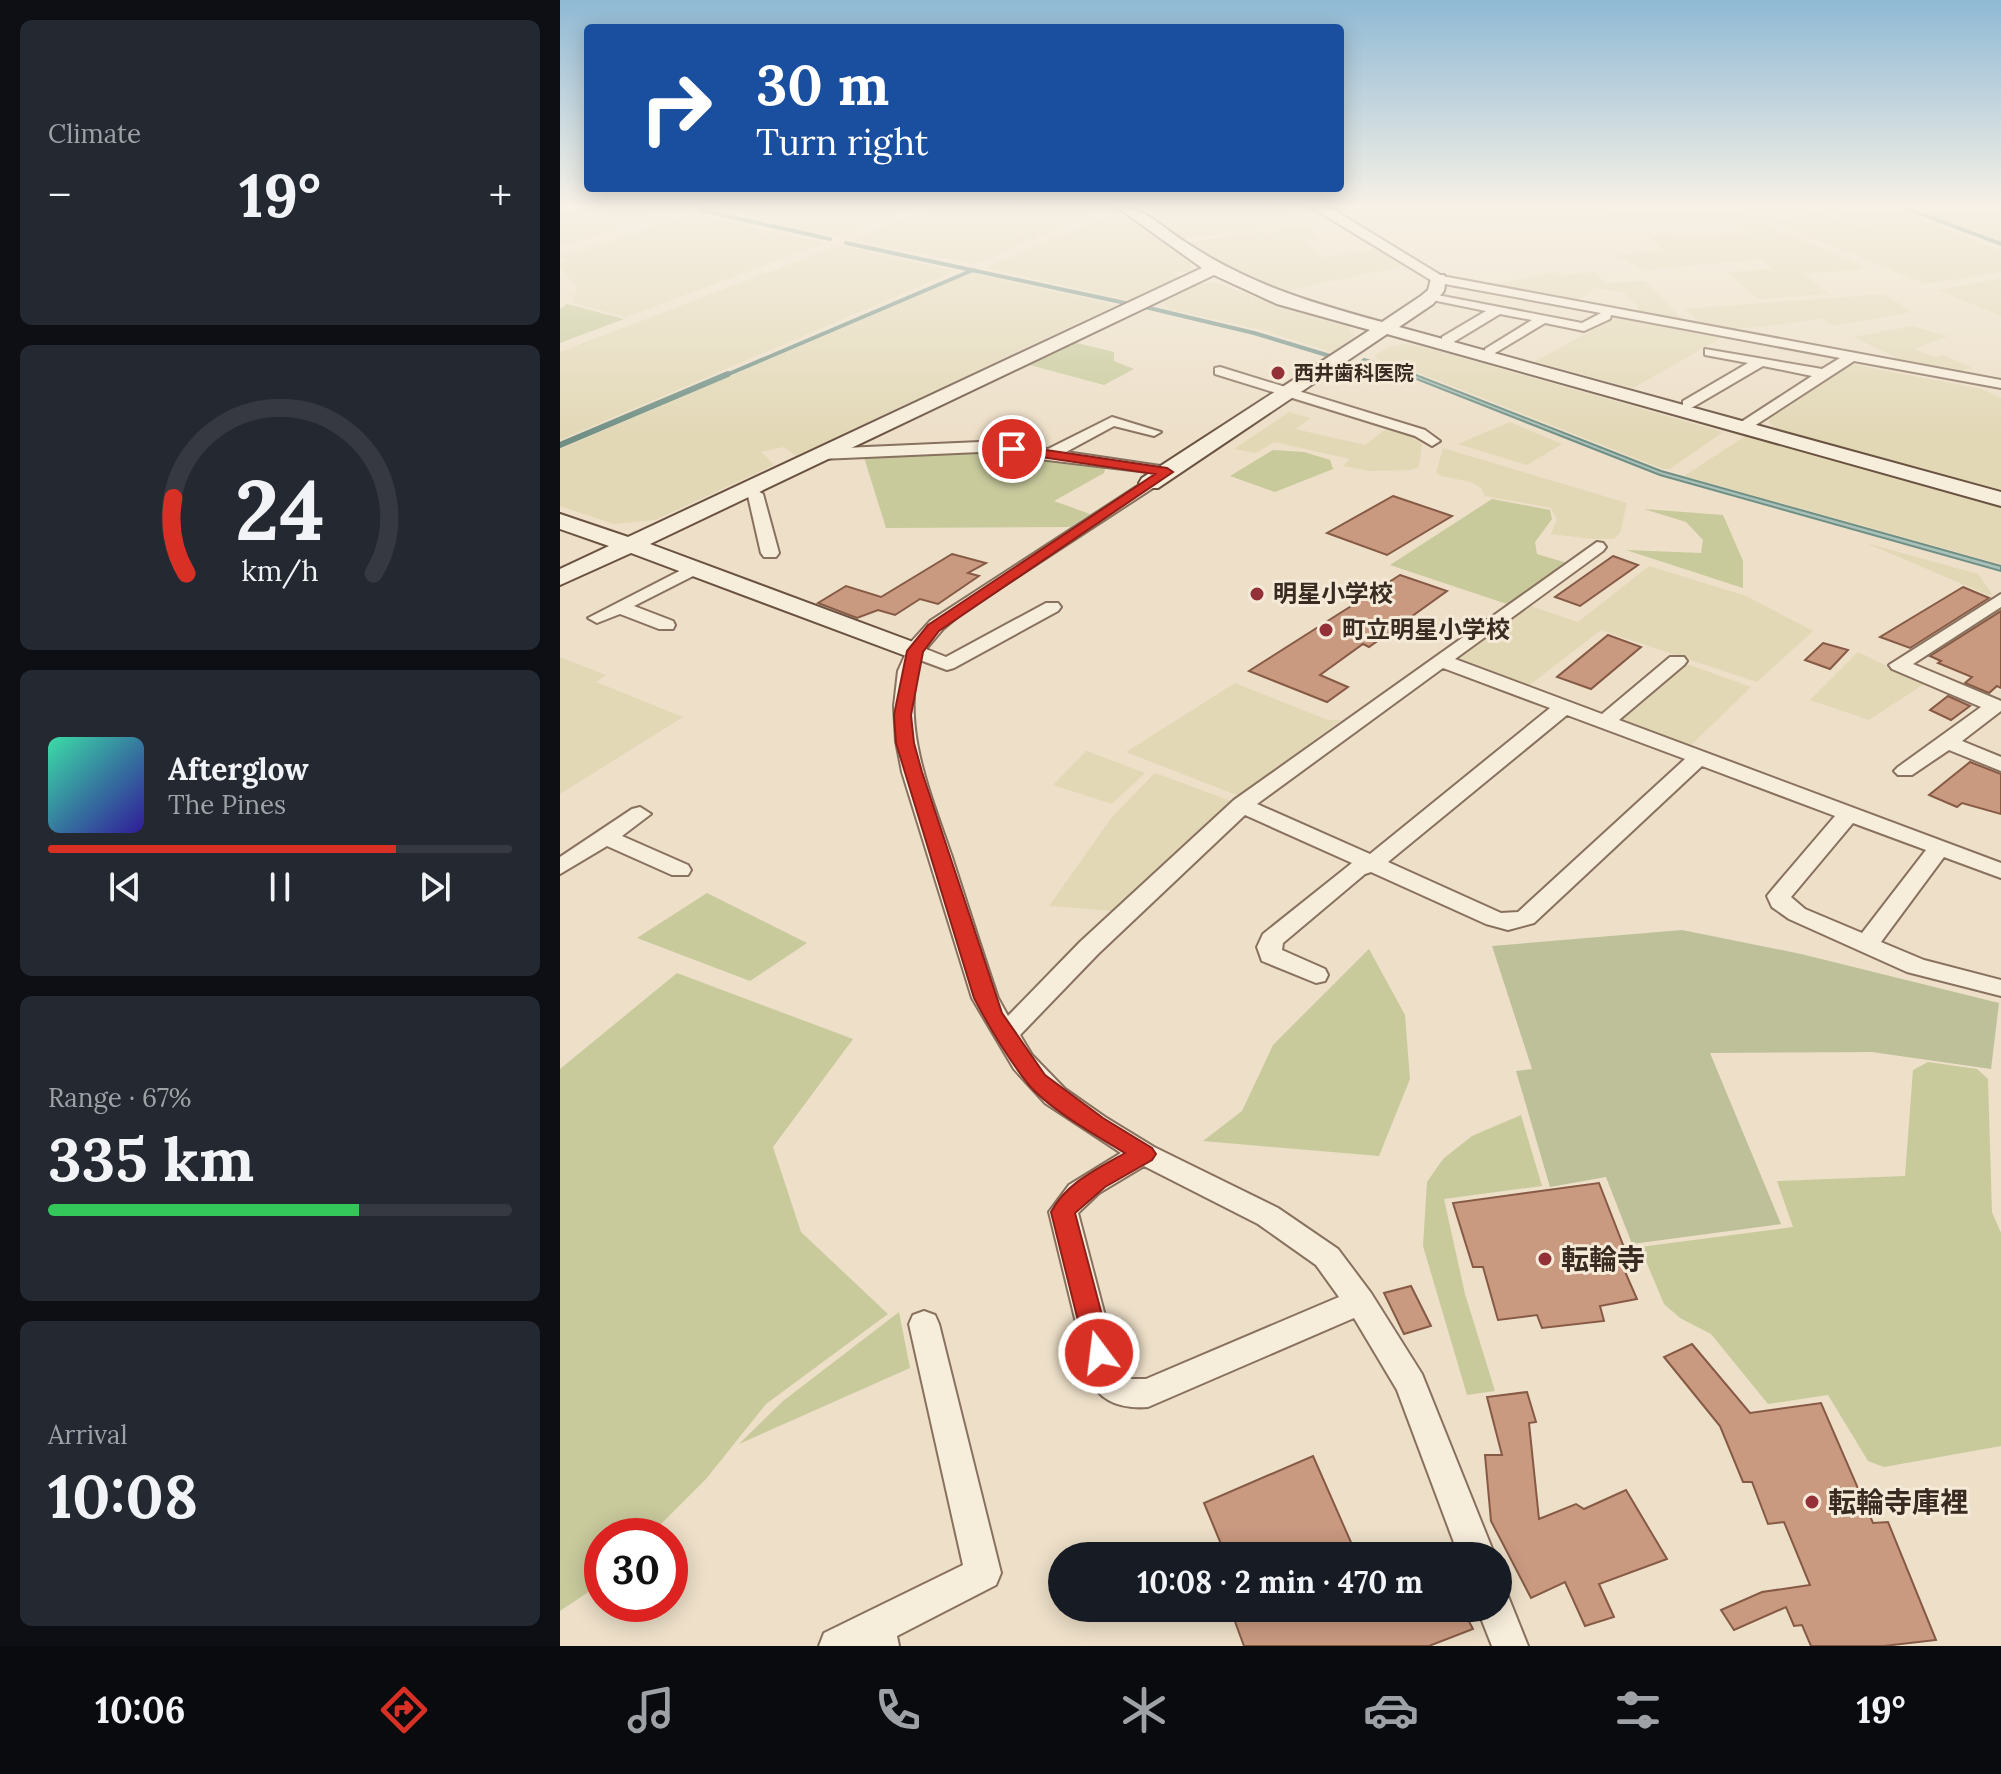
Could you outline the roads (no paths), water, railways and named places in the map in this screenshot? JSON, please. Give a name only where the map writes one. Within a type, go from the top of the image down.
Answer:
[{"type":"street","points":[[560,578],[1183,284]]},
{"type":"street","points":[[1247,284],[1283,300],[2001,499]]},
{"type":"street","points":[[1429,284],[1497,310],[1584,327],[1605,316]]},
{"type":"street","points":[[1472,1542],[1411,1384],[1360,1302],[1327,1257],[1268,1216],[1144,1154],[1055,1096],[1023,1062],[1005,1035],[985,998],[905,743],[903,715],[915,651],[926,635],[953,613],[1384,328],[1435,288],[1852,356],[2001,384]]},
{"type":"street","points":[[1447,340],[1497,310]]},
{"type":"street","points":[[1490,352],[1543,319]]},
{"type":"street","points":[[1710,352],[1825,374]]},
{"type":"street","points":[[1743,427],[1852,356]]},
{"type":"street","points":[[1688,404],[1760,362]]},
{"type":"street","points":[[1220,371],[1420,433],[1432,441]]},
{"type":"street","points":[[1050,454],[1112,421],[1154,432]]},
{"type":"street","points":[[821,454],[980,447],[1050,454],[1158,477]]},
{"type":"street","points":[[746,489],[755,494],[770,553]]},
{"type":"street","points":[[560,521],[695,568],[947,664],[1052,607]]},
{"type":"street","points":[[1005,1035],[1089,948],[1242,805],[1597,547]]},
{"type":"street","points":[[597,618],[695,568]]},
{"type":"street","points":[[1998,704],[1899,665],[2001,599]]},
{"type":"street","points":[[619,607],[666,625]]},
{"type":"street","points":[[1440,660],[2001,871]]},
{"type":"street","points":[[1605,722],[1677,661]]},
{"type":"street","points":[[1905,771],[1998,704]]},
{"type":"street","points":[[1316,975],[1271,955],[1269,947],[1272,939],[1357,869],[1372,864],[1565,706]]},
{"type":"street","points":[[1947,742],[2001,765]]},
{"type":"street","points":[[1242,805],[1494,919],[1517,922],[1526,918],[1698,758]]},
{"type":"street","points":[[560,867],[640,814]]},
{"type":"street","points":[[1849,814],[1779,896],[1780,902],[1797,914],[1916,966],[2001,988]]},
{"type":"street","points":[[605,837],[680,870]]},
{"type":"street","points":[[1867,944],[1939,848]]},
{"type":"street","points":[[1144,1154],[1096,1180],[1063,1212],[1106,1380],[1112,1387],[1132,1395],[1148,1393],[1360,1302]]},
{"type":"street","points":[[837,1646],[879,1636],[983,1573],[924,1324]]},
{"type":"street","points":[[1501,1622],[1510,1646]]},
{"type":"waterway","points":[[724,376],[941,284]]},
{"type":"waterway","points":[[1036,284],[1130,304]]},
{"type":"waterway","points":[[1145,307],[1254,333],[1330,356]]},
{"type":"waterway","points":[[560,445],[728,374]]},
{"type":"place","name":"西井歯科医院","points":[[1278,373]]},
{"type":"place","name":"明星小学校","points":[[1257,594]]},
{"type":"place","name":"町立明星小学校","points":[[1326,630]]},
{"type":"place","name":"転輪寺","points":[[1545,1259]]},
{"type":"place","name":"転輪寺庫裡","points":[[1812,1502]]}]
